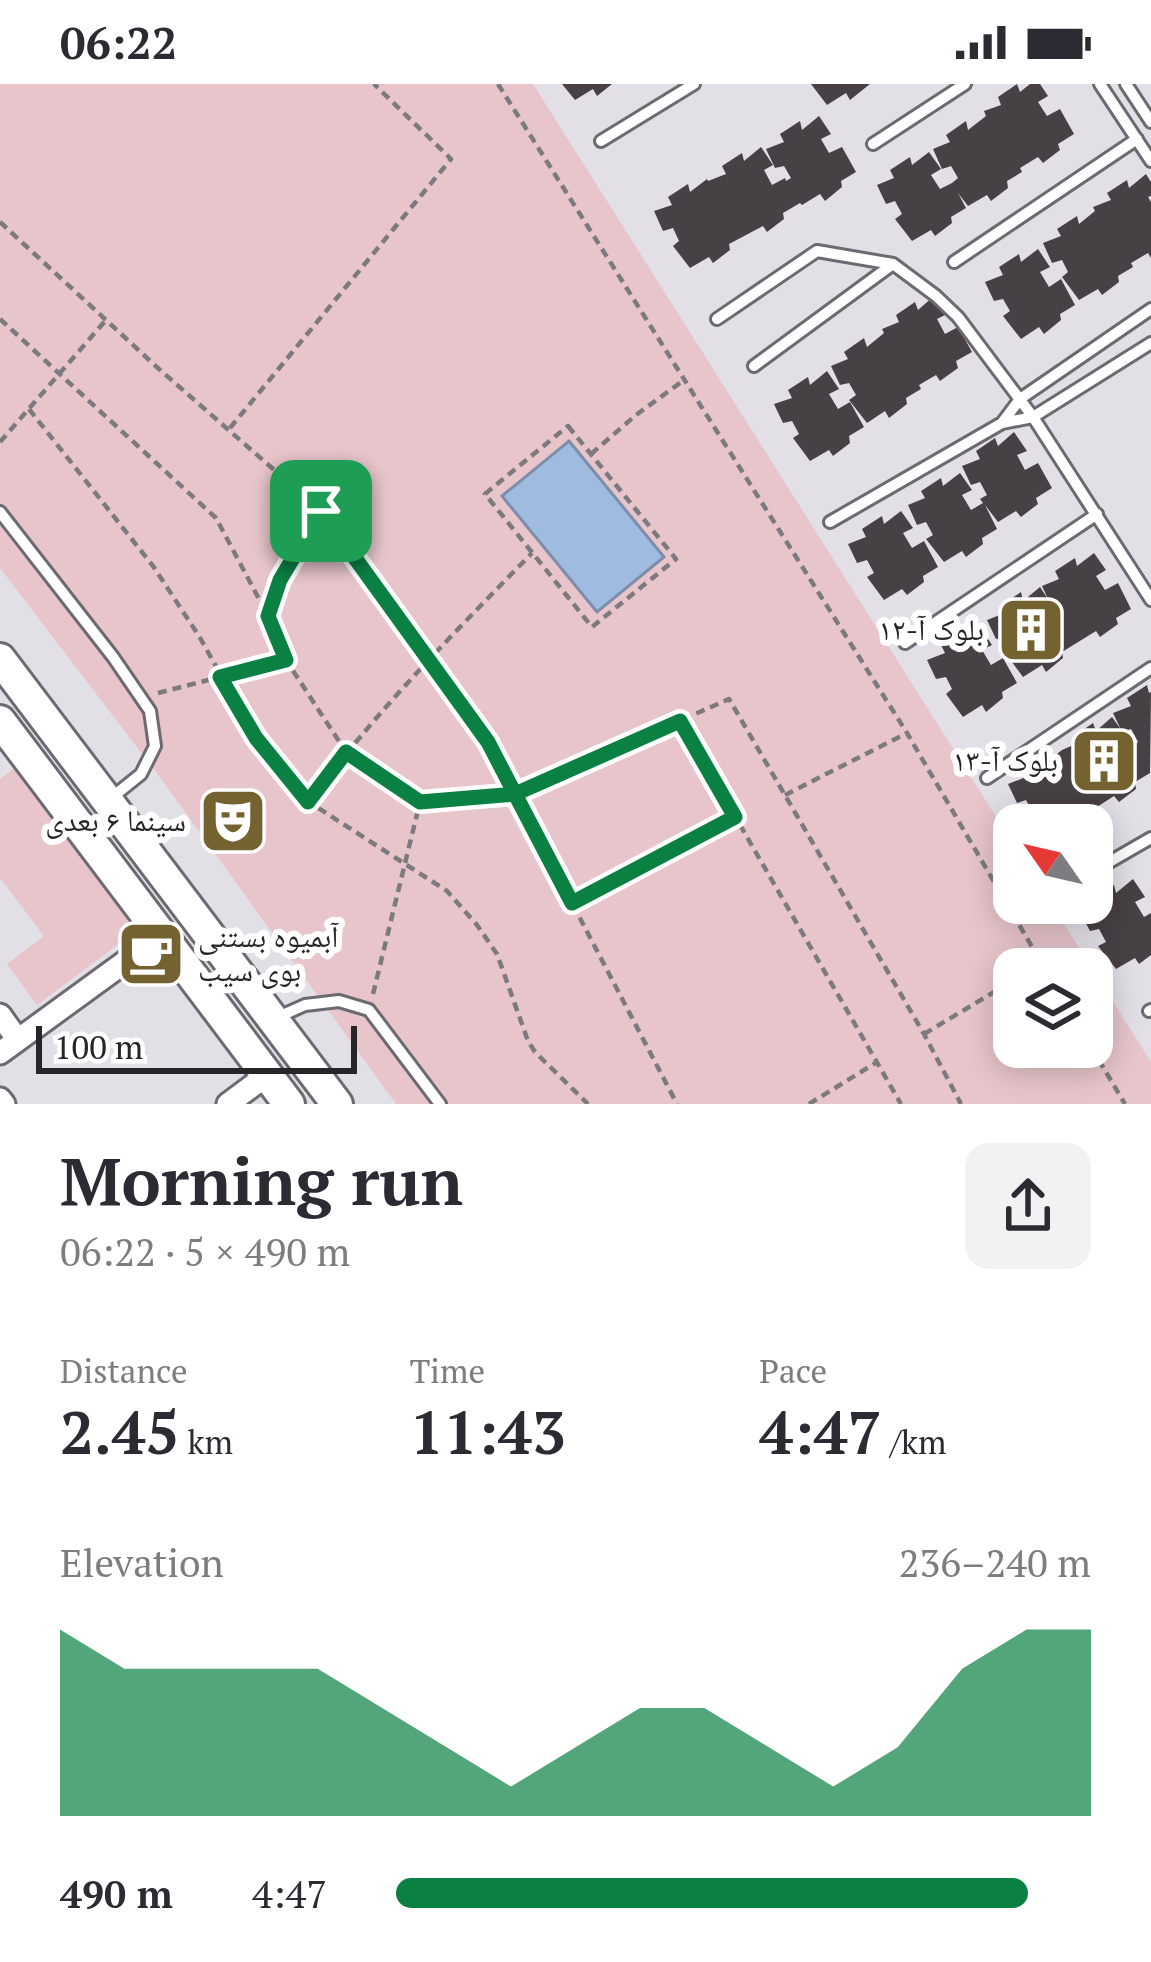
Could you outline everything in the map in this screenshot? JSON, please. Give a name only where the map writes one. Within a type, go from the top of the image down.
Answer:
[{"type":"main road","points":[[0,659],[337,1104]]},
{"type":"main road","points":[[4,735],[289,1104]]},
{"type":"street","points":[[0,1015],[9,1046],[162,935]]},
{"type":"street","points":[[228,1104],[267,1075]]},
{"type":"lane","points":[[601,141],[694,84]]},
{"type":"lane","points":[[873,144],[965,84]]},
{"type":"lane","points":[[1100,84],[1151,160]]},
{"type":"lane","points":[[1126,84],[1151,122]]},
{"type":"lane","points":[[954,262],[1137,139]]},
{"type":"lane","points":[[716,319],[817,250],[892,264],[958,317],[1033,417],[1151,600]]},
{"type":"lane","points":[[754,366],[892,264]]},
{"type":"lane","points":[[1002,423],[1019,399],[1151,309]]},
{"type":"lane","points":[[830,523],[1002,423],[1033,417],[1151,343]]},
{"type":"lane","points":[[0,512],[150,711],[155,746],[141,774],[107,801]]},
{"type":"lane","points":[[904,643],[1096,514]]},
{"type":"lane","points":[[987,778],[1151,668]]},
{"type":"lane","points":[[1113,860],[1151,838]]},
{"type":"lane","points":[[273,1019],[305,1005],[339,1001],[369,1010],[440,1104]]},
{"type":"path","points":[[228,430],[452,159],[374,84]]},
{"type":"path","points":[[498,84],[907,733],[1033,948]]},
{"type":"path","points":[[0,222],[321,511],[488,742],[677,1104]]},
{"type":"path","points":[[0,319],[216,518],[286,660],[346,752],[420,802],[515,794],[729,699],[961,1104]]},
{"type":"path","points":[[0,442],[106,320]]},
{"type":"path","points":[[591,454],[684,380]]},
{"type":"path","points":[[28,410],[154,566],[256,738],[308,802],[447,891],[497,954],[527,1040],[588,1104]]},
{"type":"path","points":[[568,426],[591,454],[676,559],[592,627],[485,494],[568,426]]},
{"type":"path","points":[[268,616],[280,580],[321,511]]},
{"type":"path","points":[[308,802],[429,659],[532,553]]},
{"type":"path","points":[[142,698],[286,660]]},
{"type":"path","points":[[680,721],[901,1104]]},
{"type":"path","points":[[785,795],[907,733]]},
{"type":"path","points":[[369,1010],[420,802]]},
{"type":"path","points":[[572,903],[735,817]]},
{"type":"path","points":[[924,1034],[993,993]]},
{"type":"path","points":[[809,1104],[877,1062]]},
{"type":"path","points":[[1104,1068],[1125,1104]]},
{"type":"shaded area","points":[[0,84],[533,84],[993,812],[993,924],[1064,924],[1079,948],[993,948],[993,1068],[1113,1068],[1113,1002],[1151,1062],[1151,1104],[396,1104],[159,776],[0,568]]},
{"type":"shaded area","points":[[23,762],[144,925],[37,1005],[7,964],[44,936],[0,878],[0,779]]},
{"type":"water","points":[[569,441],[664,557],[597,612],[502,496]]},
{"type":"building","points":[[562,84],[612,84],[597,96],[593,89],[575,100]]},
{"type":"building","points":[[811,84],[870,84],[850,100],[846,93],[827,105]]},
{"type":"building","points":[[1017,84],[1020,92],[1030,84],[1040,84],[1048,96],[1038,102],[1047,116],[1060,109],[1074,134],[1058,144],[1060,150],[1043,163],[1038,157],[1020,168],[1022,172],[1007,181],[1008,188],[991,201],[987,195],[968,206],[958,193],[966,208],[951,217],[952,223],[935,236],[931,230],[912,241],[895,219],[902,214],[895,201],[886,204],[877,185],[894,178],[890,170],[910,157],[912,165],[929,152],[941,169],[931,175],[940,189],[952,183],[958,178],[951,166],[942,169],[933,149],[950,142],[946,135],[966,121],[968,130],[986,116],[984,111],[1001,105],[998,97]]},
{"type":"building","points":[[819,116],[831,134],[821,139],[829,153],[842,147],[856,172],[841,181],[842,187],[825,201],[820,194],[800,203],[783,213],[784,219],[767,232],[763,226],[729,244],[730,250],[713,263],[709,257],[690,268],[673,246],[679,241],[673,228],[663,231],[654,211],[672,205],[668,197],[688,184],[690,192],[707,179],[726,174],[722,166],[742,153],[744,161],[761,147],[773,165],[764,170],[772,185],[786,181],[791,178],[784,166],[775,168],[766,149],[784,142],[780,134],[800,121],[802,130]]},
{"type":"building","points":[[1146,174],[1151,182],[1151,258],[1148,253],[1131,263],[1133,267],[1102,295],[1098,289],[1079,300],[1062,277],[1068,272],[1062,260],[1052,263],[1043,243],[1061,236],[1057,229],[1077,216],[1079,224],[1095,211],[1093,207],[1111,200],[1107,193],[1127,180],[1129,188]]},
{"type":"building","points":[[1038,249],[1050,267],[1040,272],[1049,287],[1061,279],[1075,305],[1060,314],[1061,320],[1044,334],[1039,327],[1021,339],[1003,316],[1010,311],[1003,299],[994,301],[985,282],[1003,275],[999,267],[1019,254],[1021,262]]},
{"type":"building","points":[[934,296],[947,314],[937,319],[945,334],[958,327],[972,352],[956,361],[958,368],[940,381],[936,375],[919,385],[921,389],[889,418],[885,411],[867,423],[849,400],[856,395],[849,383],[840,385],[831,366],[848,359],[844,352],[864,338],[867,347],[884,333],[882,329],[899,322],[896,315],[915,302],[918,310]]},
{"type":"building","points":[[827,371],[839,389],[829,394],[838,409],[850,402],[864,427],[849,436],[850,443],[833,456],[829,450],[810,461],[793,438],[799,434],[792,421],[783,423],[774,404],[792,398],[788,390],[808,377],[810,385]]},
{"type":"building","points":[[1014,432],[1027,451],[1017,455],[1025,470],[1038,463],[1052,488],[1036,498],[1038,504],[1021,517],[1016,511],[998,522],[985,505],[997,529],[966,557],[962,551],[944,562],[926,539],[933,535],[926,522],[917,525],[908,505],[925,498],[921,491],[941,478],[943,486],[960,473],[972,490],[962,495],[971,510],[983,503],[980,499],[987,495],[980,482],[971,485],[962,466],[980,459],[976,451],[995,438],[998,446]]},
{"type":"building","points":[[901,511],[913,528],[903,533],[912,548],[924,541],[938,567],[907,595],[902,589],[884,600],[867,577],[874,573],[867,560],[857,563],[848,544],[866,537],[862,529],[882,516],[884,524]]},
{"type":"building","points":[[1094,553],[1106,570],[1096,576],[1105,590],[1118,583],[1131,609],[1100,637],[1096,631],[1062,652],[1063,658],[1046,672],[1042,665],[1023,677],[1006,654],[1013,649],[1006,637],[996,639],[987,620],[1005,613],[1001,606],[1021,592],[1023,601],[1040,587],[1048,599],[1042,586],[1059,579],[1055,571],[1075,558],[1077,566]]},
{"type":"building","points":[[980,627],[992,645],[982,650],[991,665],[1003,658],[1017,683],[1002,692],[1003,698],[986,712],[982,705],[963,717],[946,694],[952,689],[946,677],[936,679],[927,660],[945,653],[941,645],[961,633],[963,641]]},
{"type":"building","points":[[1147,685],[1151,692],[1150,773],[1135,782],[1136,789],[1119,802],[1114,796],[1102,804],[1017,803],[1008,784],[1026,777],[1022,769],[1042,756],[1044,764],[1078,743],[1074,736],[1093,723],[1096,731],[1112,717],[1120,729],[1113,713],[1131,706],[1127,698]],"holes":[[[1131,729],[1138,742],[1123,755],[1115,740]]]},
{"type":"building","points":[[1133,879],[1145,897],[1135,902],[1144,917],[1151,913],[1151,955],[1139,964],[1135,958],[1116,969],[1113,948],[1100,948],[1106,942],[1099,929],[1090,931],[1086,924],[1113,924],[1114,885],[1116,893]]},
{"type":"place","name":"بلوک آ-۱۲","points":[[1031,630]]},
{"type":"place","name":"بلوک آ-۱۳","points":[[1104,761]]},
{"type":"place","name":"سینما ۶ بعدی","points":[[233,821]]},
{"type":"place","name":"آبمیوه بستنی بوی سیب","points":[[151,954]]},
{"type":"route","points":[[321,511],[280,580],[268,616],[286,660],[220,677],[256,738],[308,802],[346,752],[420,802],[515,794],[572,903],[735,817],[680,721],[515,794],[488,742],[321,511]]}]
